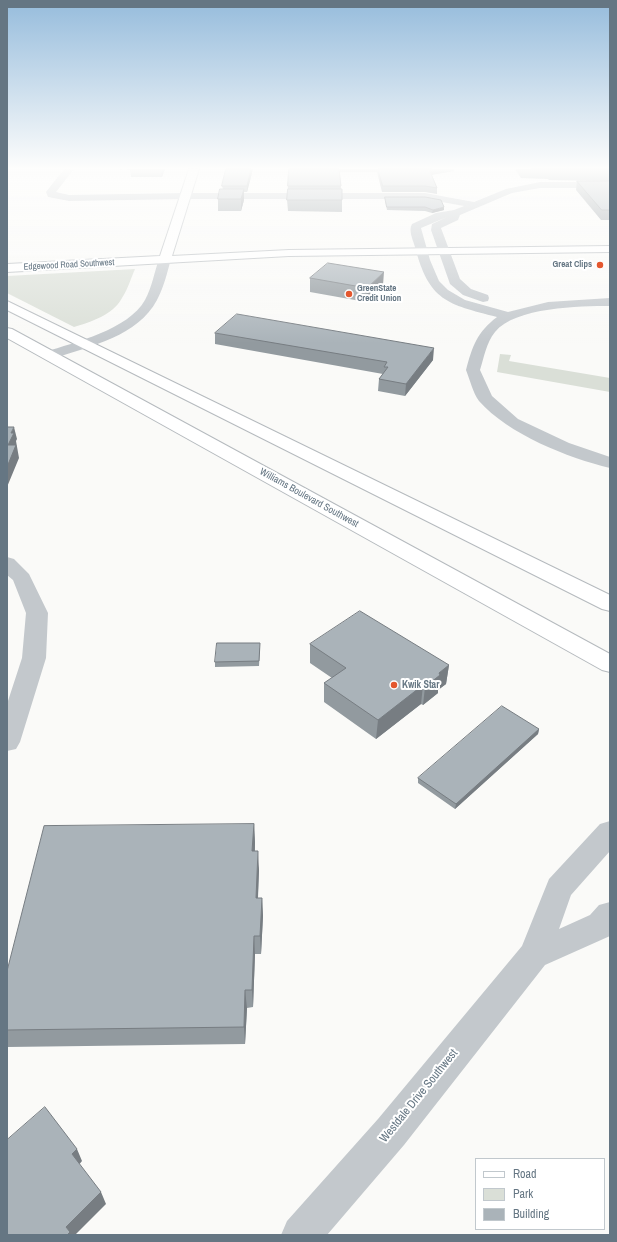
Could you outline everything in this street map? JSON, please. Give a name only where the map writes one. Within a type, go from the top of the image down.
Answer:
[{"type":"main road","points":[[166,254],[175,227]]},
{"type":"main road","name":"Edgewood Road Southwest","points":[[442,246],[610,240]]},
{"type":"main road","name":"Edgewood Road Southwest","points":[[7,258],[289,253],[421,246],[610,249]]},
{"type":"main road","name":"Edgewood Road Southwest","points":[[7,268],[166,254]]},
{"type":"main road","points":[[7,305],[610,604]]},
{"type":"main road","name":"Williams Boulevard Southwest","points":[[7,332],[610,664]]},
{"type":"street","points":[[416,227],[431,278],[437,288],[445,295],[463,303],[510,317]]},
{"type":"street","points":[[436,227],[454,281],[460,288],[478,297],[530,311]]},
{"type":"street","points":[[50,355],[115,331],[136,318],[148,305],[166,254]]},
{"type":"street","points":[[610,302],[559,304],[510,317],[491,328],[478,349],[473,370],[485,398],[512,422],[563,447],[610,463]]},
{"type":"street","points":[[7,563],[22,578],[37,613],[34,658],[7,742]]},
{"type":"street","name":"Westdale Drive Southwest","points":[[301,1235],[391,1132],[534,955],[559,888],[610,832]]},
{"type":"street","name":"Westdale Drive Southwest","points":[[534,955],[601,925],[610,915]]},
{"type":"green space","points":[[135,269],[124,295],[113,309],[101,317],[74,327],[7,293],[7,276]]},
{"type":"green space","points":[[500,354],[511,355],[509,361],[610,378],[610,392],[497,372]]},
{"type":"building","points":[[328,263],[384,272],[367,288],[310,278]]},
{"type":"building","points":[[237,314],[434,348],[406,384],[379,379],[388,367],[384,367],[387,362],[215,333]]},
{"type":"building","points":[[7,427],[14,427],[11,433],[14,433],[8,445],[16,445],[7,467]]},
{"type":"building","name":"Kwik Star","points":[[360,611],[449,665],[439,673],[440,675],[425,687],[423,685],[378,720],[324,683],[346,668],[310,644]]},
{"type":"building","points":[[217,643],[260,643],[259,661],[215,662]]},
{"type":"building","points":[[502,706],[539,729],[456,804],[418,778]]},
{"type":"building","points":[[254,824],[252,851],[258,851],[256,898],[262,898],[260,936],[254,936],[252,990],[245,990],[244,1027],[7,1030],[7,971],[44,826]]},
{"type":"building","points":[[45,1107],[77,1149],[72,1154],[101,1192],[66,1227],[70,1232],[67,1235],[7,1235],[7,1140]]},
{"type":"place","name":"Great Clips","points":[[600,265]]},
{"type":"place","name":"GreenState Credit Union","points":[[349,294]]},
{"type":"place","name":"Kwik Star","points":[[394,685]]}]
